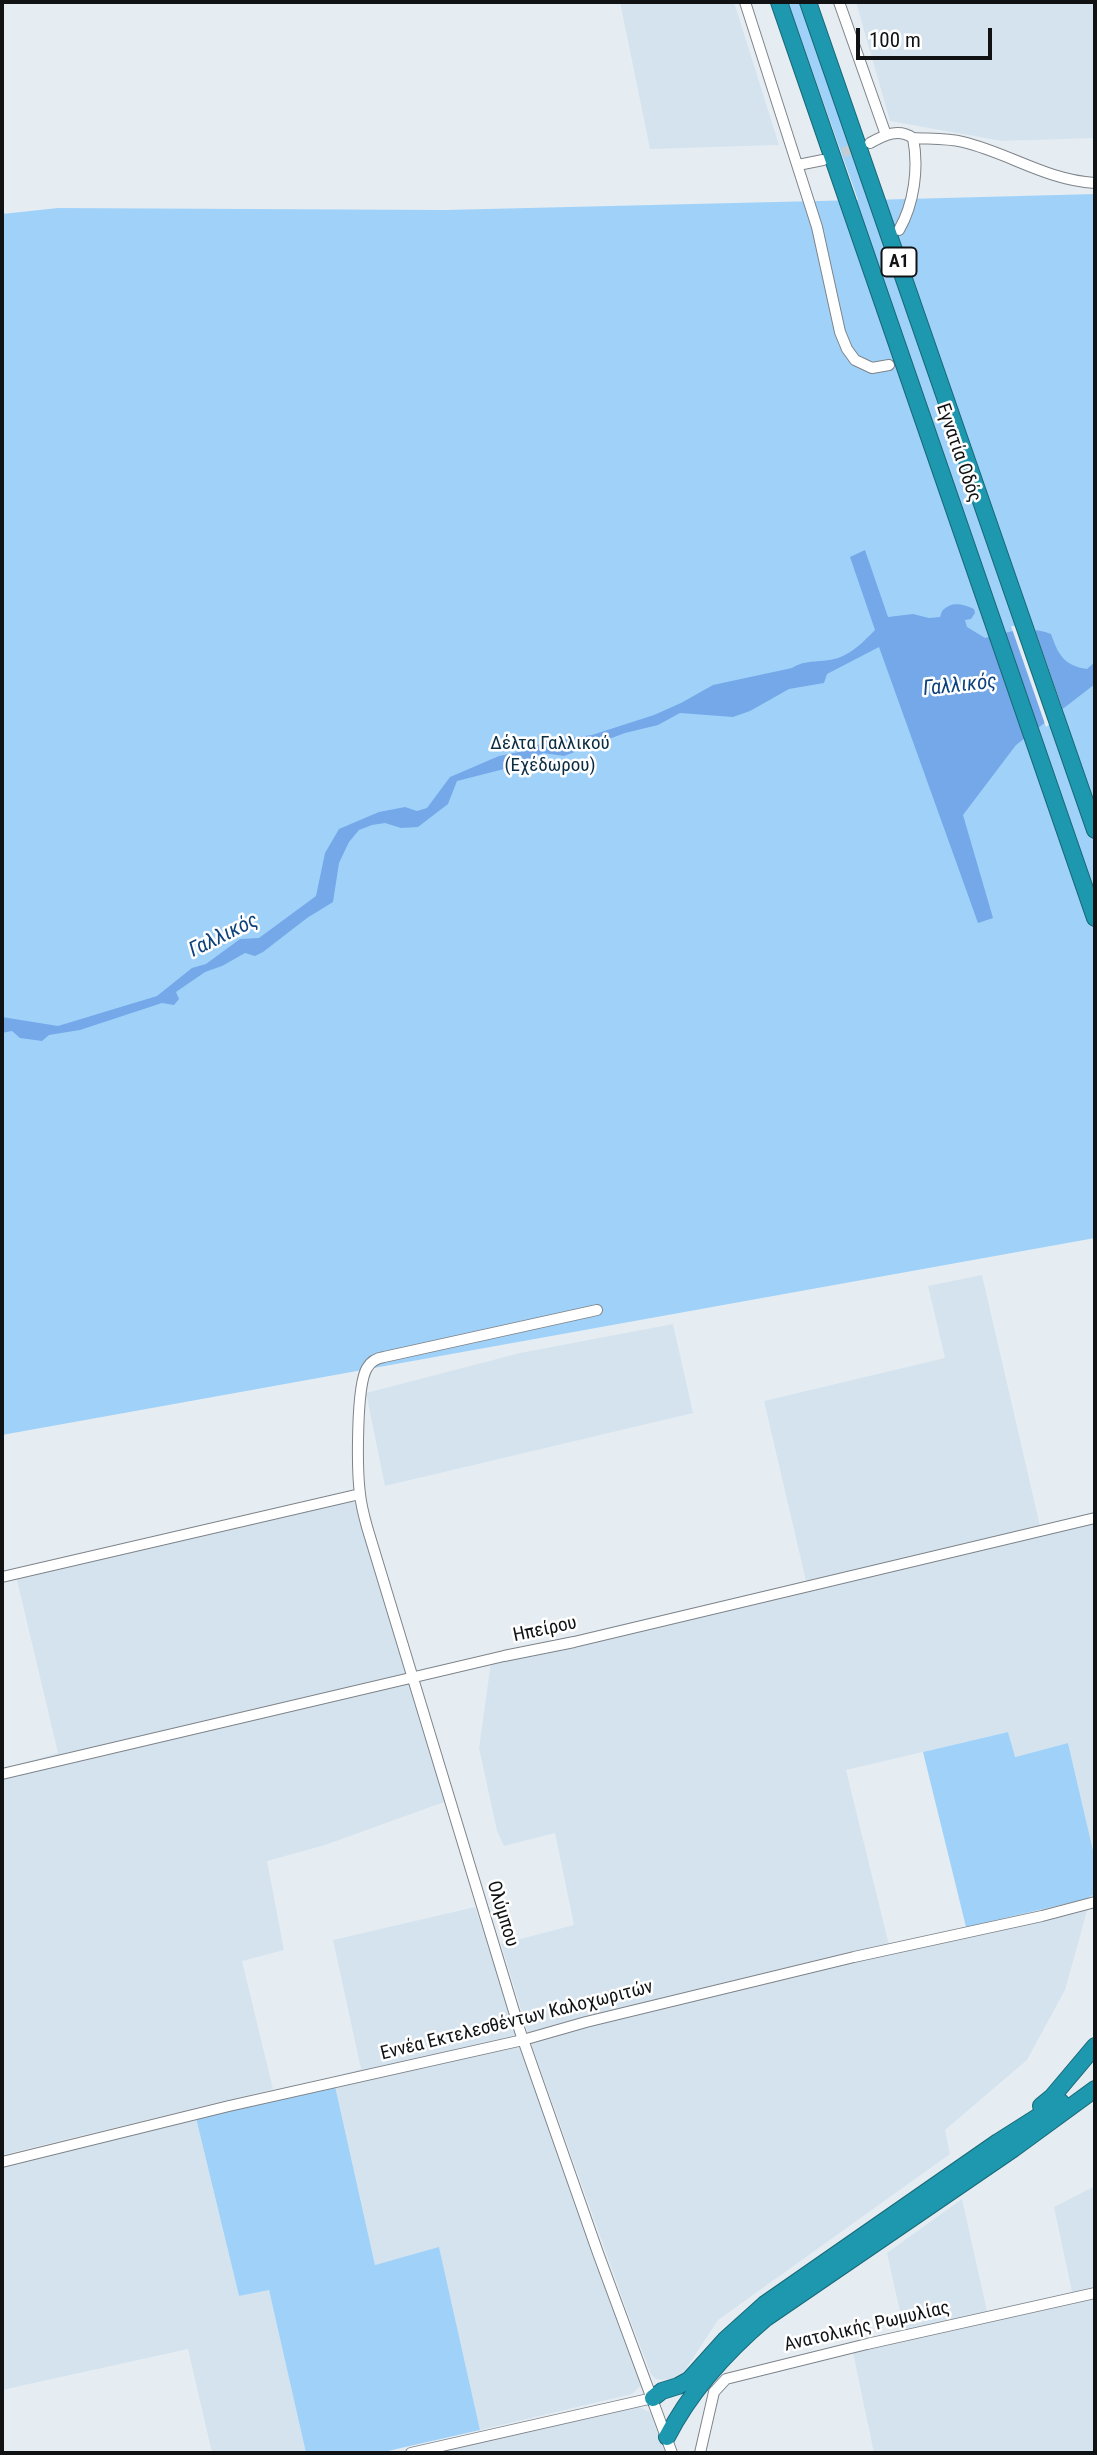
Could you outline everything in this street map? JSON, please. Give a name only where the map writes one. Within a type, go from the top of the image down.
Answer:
[{"type":"highway","name":"Εγνατία Οδός","points":[[779,2],[1093,912]]},
{"type":"highway","name":"Εγνατία Οδός","points":[[808,2],[1095,830]]},
{"type":"highway","points":[[867,170],[896,223]]},
{"type":"highway","points":[[842,180],[851,229]]},
{"type":"highway","points":[[966,426],[981,501]]},
{"type":"highway","points":[[921,438],[955,510]]},
{"type":"highway","points":[[998,2142],[1052,2097],[1095,2046]]},
{"type":"highway","points":[[653,2398],[662,2391],[689,2380],[725,2340],[765,2304],[998,2142],[1095,2079]]},
{"type":"highway","points":[[667,2437],[696,2389],[736,2344],[766,2318],[1013,2149],[1095,2089]]},
{"type":"highway","points":[[653,2398],[671,2400],[696,2389]]},
{"type":"street","points":[[745,2],[817,227],[846,349],[855,360],[872,368],[889,365]]},
{"type":"street","points":[[839,2],[886,135]]},
{"type":"street","points":[[870,143],[886,135],[906,134],[914,138],[963,142],[1041,172],[1095,183]]},
{"type":"street","points":[[896,223],[906,218],[912,192],[915,171],[914,138]]},
{"type":"street","points":[[798,165],[823,160]]},
{"type":"street","name":"Ολύμπου","points":[[597,1310],[376,1359],[364,1372],[358,1447],[360,1494],[366,1527],[523,2040],[672,2453]]},
{"type":"street","points":[[2,1577],[360,1494]]},
{"type":"street","name":"Ηπείρου","points":[[2,1774],[1095,1518]]},
{"type":"street","name":"Εννέα Εκτελεσθέντων Καλοχωριτών","points":[[2,2161],[229,2106],[523,2040],[586,2022],[854,1957],[1095,1902]]},
{"type":"street","name":"Ανατολικής Ρωμυλίας","points":[[700,2452],[714,2392],[726,2379],[1095,2293]]},
{"type":"street","points":[[411,2453],[653,2398]]},
{"type":"shaded area","points":[[620,2],[734,2],[779,145],[650,149]]},
{"type":"shaded area","points":[[856,2],[1095,2],[1095,138],[1002,141],[890,121]]},
{"type":"shaded area","points":[[982,1275],[1040,1526],[1095,1513],[1095,1859],[1068,1743],[1014,1757],[1008,1732],[846,1770],[889,1945],[1086,1899],[1087,1911],[1065,1990],[1027,2060],[945,2130],[950,2154],[718,2320],[680,2378],[656,2379],[651,2374],[632,2325],[533,2049],[501,1944],[574,1925],[555,1833],[504,1846],[497,1831],[479,1748],[492,1655],[806,1581],[764,1401],[945,1358],[928,1286]]},
{"type":"shaded area","points":[[673,1324],[693,1413],[385,1486],[366,1393],[520,1353]]},
{"type":"shaded area","points":[[346,1500],[356,1503],[447,1801],[325,1845],[267,1861],[284,1950],[242,1961],[273,2089],[2,2155],[2,1769],[58,1753],[16,1576]]},
{"type":"shaded area","points":[[475,1907],[642,2384],[632,2394],[480,2430],[439,2248],[375,2265],[333,2077],[361,2069],[333,1940]]},
{"type":"shaded area","points":[[196,2118],[239,2296],[269,2289],[306,2453],[212,2453],[188,2349],[2,2390],[2,2165]]},
{"type":"shaded area","points":[[1095,2186],[1095,2453],[874,2453],[851,2343],[904,2330],[887,2253],[962,2199],[987,2311],[1072,2292],[1054,2207]]},
{"type":"shaded area","points":[[634,2405],[650,2412],[665,2453],[421,2453]]},
{"type":"green space","name":"Δέλτα Γαλλικού (Εχέδωρου)","points":[[788,2],[800,2],[869,200],[1095,194],[1095,1238],[2,1435],[2,214],[58,208],[445,210],[858,200]]},
{"type":"green space","points":[[1008,1732],[1015,1757],[1068,1743],[1095,1859],[1095,1894],[1086,1899],[966,1927],[923,1752]]},
{"type":"green space","points":[[335,2086],[375,2265],[439,2247],[480,2430],[379,2453],[306,2453],[269,2290],[239,2296],[196,2118]]},
{"type":"water","name":"Γαλλικός","points":[[865,550],[888,617],[913,614],[929,618],[940,617],[946,608],[961,605],[974,609],[975,613],[971,619],[965,620],[967,627],[985,638],[1018,630],[1043,631],[1051,634],[1059,653],[1067,662],[1087,669],[1095,662],[1095,684],[1016,745],[963,815],[993,918],[978,923],[879,647],[827,674],[824,683],[789,689],[750,711],[733,717],[680,713],[658,725],[625,733],[564,756],[543,753],[516,766],[457,781],[448,804],[418,827],[401,828],[385,823],[359,830],[349,842],[339,863],[333,902],[263,952],[255,956],[245,953],[205,972],[176,992],[179,999],[174,1005],[162,1003],[80,1030],[49,1035],[42,1041],[20,1038],[12,1031],[2,1033],[2,1017],[58,1026],[157,996],[192,968],[206,964],[240,939],[259,938],[316,896],[325,853],[339,829],[379,812],[405,807],[417,811],[427,808],[450,777],[499,756],[524,751],[547,741],[592,735],[654,715],[713,685],[792,668],[803,663],[838,658],[849,653],[875,630],[850,557]]},
{"type":"pier","points":[[1011,626],[1034,627],[1064,713],[1046,727]]},
{"type":"tunnel","points":[[829,158],[863,145]]}]
